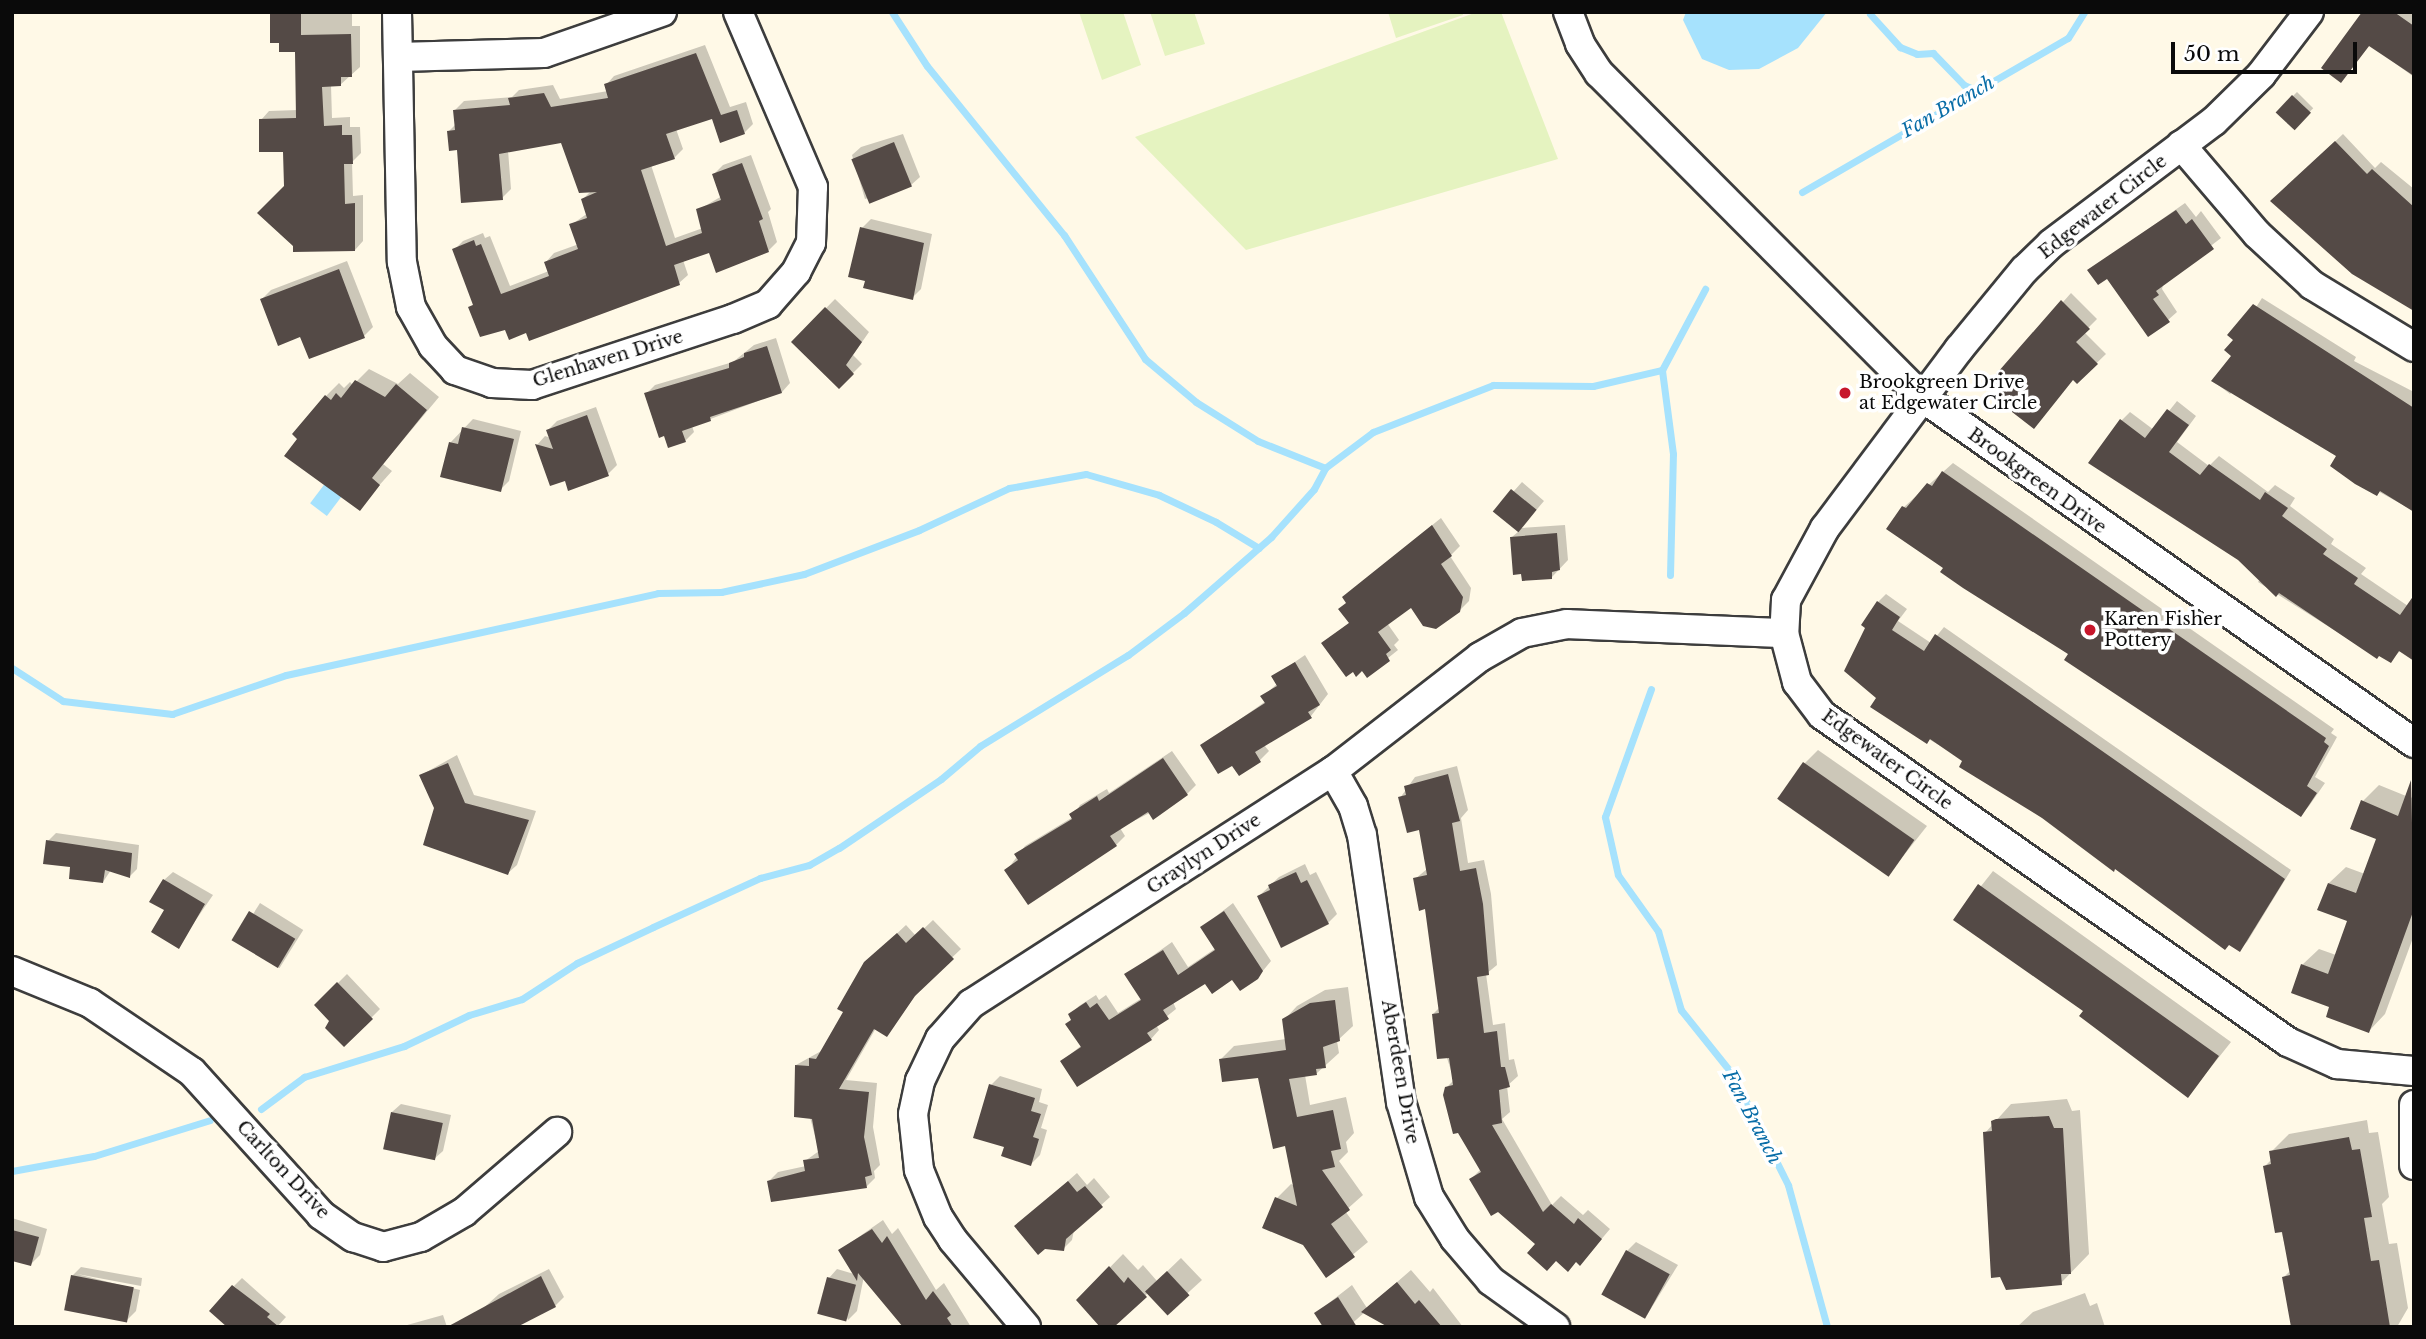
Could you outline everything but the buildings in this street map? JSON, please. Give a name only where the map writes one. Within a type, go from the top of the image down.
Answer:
[{"type":"street","name":"Glenhaven Drive","points":[[397,12],[402,262],[411,307],[433,346],[455,370],[492,383],[532,384],[733,319],[768,304],[796,272],[811,243],[813,187],[738,12]]},
{"type":"street","points":[[398,57],[544,53],[662,12]]},
{"type":"street","name":"Brookgreen Drive","points":[[1568,12],[1580,44],[1599,73],[1923,398],[2414,743]]},
{"type":"street","name":"Edgewater Circle","points":[[2309,12],[2240,98],[2024,270],[1923,398],[1804,562],[1786,600],[1784,633],[1791,666],[1807,697],[1848,735],[2303,1052],[2337,1064],[2414,1071]]},
{"type":"street","points":[[2181,145],[2257,234],[2312,285],[2414,347]]},
{"type":"street","name":"Graylyn Drive","points":[[1026,1327],[953,1240],[938,1217],[919,1170],[913,1114],[920,1081],[940,1039],[971,1004],[1333,771],[1480,657],[1544,625],[1784,633]]},
{"type":"street","name":"Aberdeen Drive","points":[[1333,771],[1353,806],[1362,835],[1401,1102],[1429,1196],[1491,1281],[1555,1327]]},
{"type":"street","name":"Carlton Drive","points":[[12,971],[90,1003],[192,1072],[321,1215],[353,1237],[383,1247],[421,1237],[464,1212],[557,1132]]},
{"type":"street","points":[[2414,1105],[2414,1165]]},
{"type":"green space","points":[[1079,12],[1123,12],[1141,65],[1102,80]]},
{"type":"green space","points":[[1150,12],[1194,12],[1205,44],[1165,56]]},
{"type":"green space","points":[[1388,12],[1462,12],[1463,15],[1396,38]]},
{"type":"green space","points":[[1477,12],[1501,12],[1558,159],[1246,250],[1135,137]]},
{"type":"water","points":[[1686,12],[1827,12],[1798,48],[1759,69],[1729,70],[1702,59],[1683,20]]},
{"type":"water","points":[[339,465],[356,478],[327,516],[310,503]]},
{"type":"waterway","points":[[892,12],[927,66],[1064,235],[1145,359],[1196,402],[1258,441],[1325,468]]},
{"type":"waterway","name":"Fan Branch","points":[[1802,192],[2068,38],[2084,12]]},
{"type":"waterway","points":[[1870,14],[1900,47],[1917,54],[1933,53],[1964,85],[1978,91]]},
{"type":"waterway","name":"Fan Branch","points":[[1670,575],[1673,454],[1662,370],[1705,289]]},
{"type":"waterway","points":[[261,1109],[304,1077],[404,1046],[469,1015],[522,999],[577,963],[760,878],[809,865],[839,848],[941,779],[980,746],[1128,655],[1184,613],[1271,537],[1314,489],[1325,468],[1373,432],[1493,385],[1593,386],[1662,370]]},
{"type":"waterway","points":[[12,668],[63,701],[172,714],[286,675],[658,593],[721,592],[804,574],[919,530],[1009,488],[1086,474],[1159,495],[1216,522],[1259,548]]},
{"type":"waterway","name":"Fan Branch","points":[[1651,689],[1605,817],[1618,875],[1658,931],[1681,1010],[1733,1075],[1788,1185],[1827,1327]]},
{"type":"waterway","points":[[12,1171],[94,1156],[210,1120]]},
{"type":"place","name":"Brookgreen Drive at Edgewater Circle","points":[[1845,393]]},
{"type":"place","name":"Karen Fisher Pottery","points":[[2090,630]]}]
